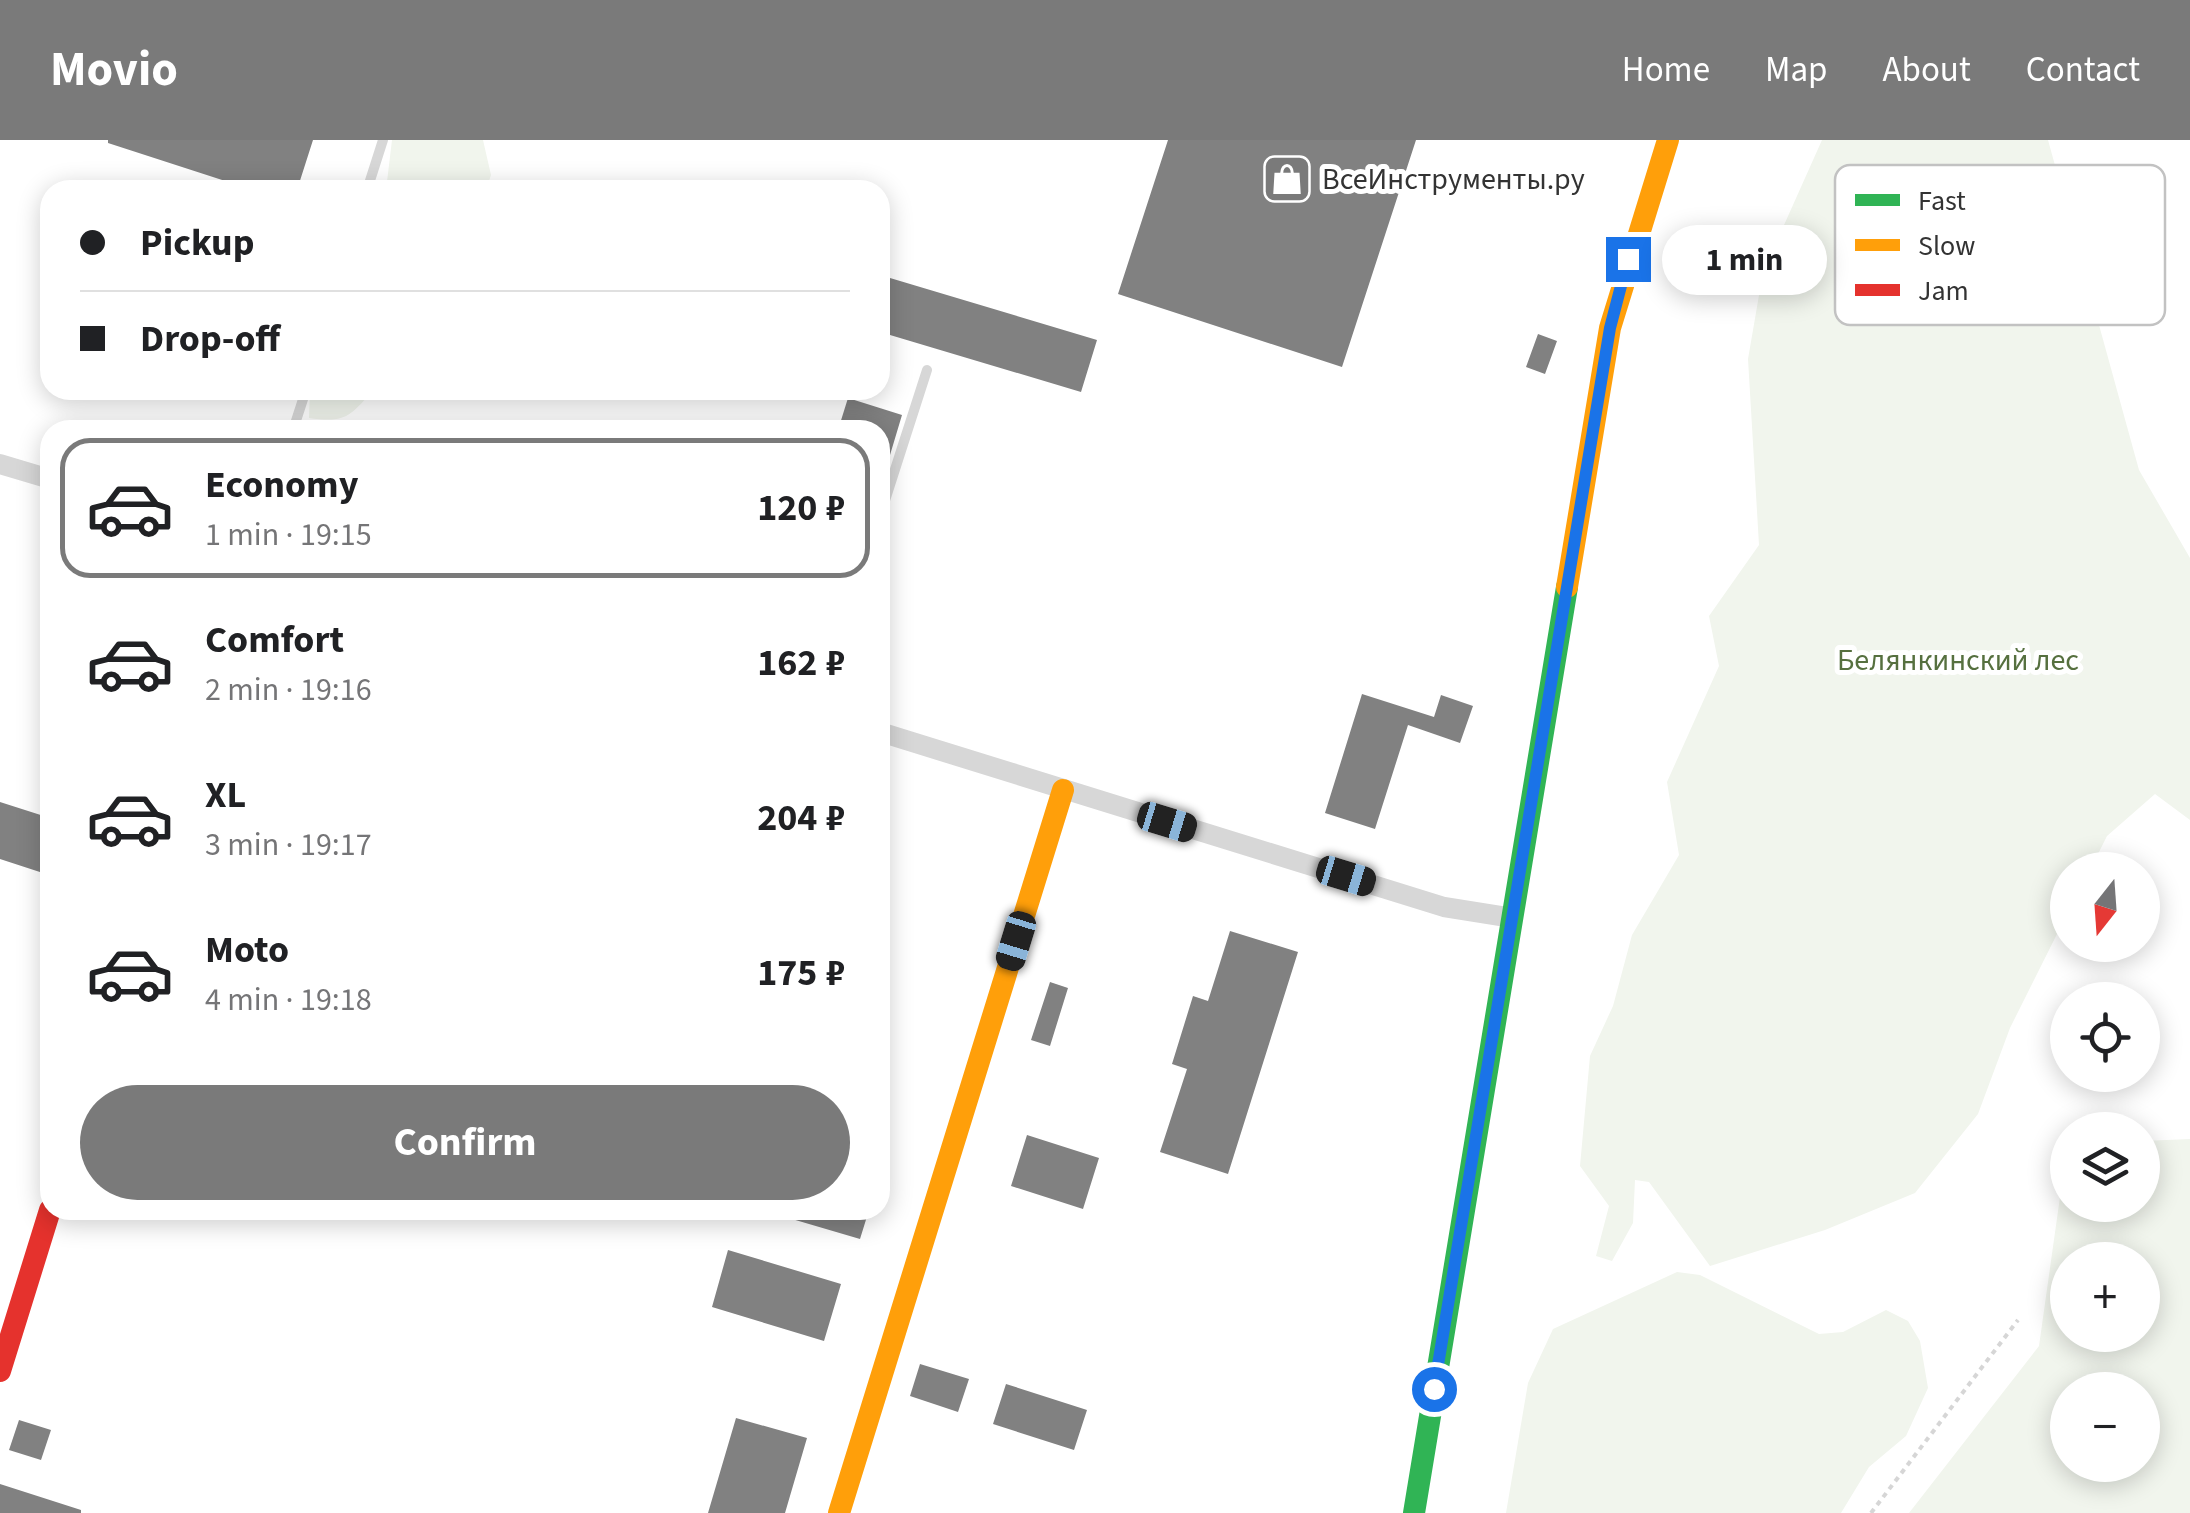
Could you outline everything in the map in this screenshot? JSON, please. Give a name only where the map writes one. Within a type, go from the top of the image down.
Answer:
[{"type":"street","points":[[1414,1513],[1610,328],[1668,140]]},
{"type":"street","points":[[0,464],[40,477]]},
{"type":"street","points":[[890,735],[1444,907],[1513,918]]},
{"type":"street","points":[[840,1513],[1063,790]]},
{"type":"street","points":[[0,1371],[47,1220]]},
{"type":"lane","points":[[370,180],[382,140]]},
{"type":"lane","points":[[890,485],[927,370]]},
{"type":"path","points":[[1871,1513],[2018,1320]]},
{"type":"green space","points":[[392,140],[483,140],[491,175],[489,180],[387,180]]},
{"type":"green space","name":"Белянкинский лес","points":[[1822,140],[2048,140],[2055,165],[1835,165],[1835,325],[2099,325],[2139,470],[2190,558],[2190,820],[2155,794],[2107,836],[2099,852],[2050,852],[2050,948],[2010,1028],[1978,1114],[1915,1193],[1825,1230],[1710,1266],[1649,1182],[1635,1180],[1633,1223],[1612,1261],[1596,1256],[1609,1206],[1580,1166],[1590,1056],[1613,1006],[1632,935],[1679,855],[1667,782],[1719,666],[1709,616],[1759,545],[1748,359],[1763,272]]},
{"type":"green space","points":[[310,400],[363,400],[346,416],[331,420],[309,418]]},
{"type":"green space","points":[[2190,1139],[2190,1513],[1909,1513],[2039,1346],[2050,1268],[2050,1352],[2160,1352],[2160,1242],[2054,1242],[2056,1222],[2160,1222],[2160,1140]]},
{"type":"green space","points":[[1677,1272],[1700,1275],[1819,1334],[1843,1332],[1886,1310],[1908,1321],[1920,1341],[1928,1388],[1906,1436],[1869,1467],[1841,1513],[1506,1513],[1528,1383],[1553,1329]]},
{"type":"building","points":[[313,140],[300,180],[222,180],[108,143]]},
{"type":"building","points":[[1168,140],[1416,140],[1342,367],[1118,294]]},
{"type":"building","points":[[890,278],[1097,340],[1081,392],[890,335]]},
{"type":"building","points":[[1538,334],[1557,341],[1545,374],[1526,367]]},
{"type":"building","points":[[847,400],[902,415],[890,455],[890,420],[841,420]]},
{"type":"building","points":[[1362,694],[1434,717],[1441,695],[1473,706],[1460,743],[1408,725],[1375,829],[1325,813]]},
{"type":"building","points":[[0,802],[40,815],[40,872],[0,859]]},
{"type":"building","points":[[1230,931],[1298,952],[1228,1174],[1160,1152],[1187,1069],[1172,1064],[1193,996],[1208,1001]]},
{"type":"building","points":[[1050,982],[1068,988],[1050,1046],[1031,1040]]},
{"type":"building","points":[[1027,1135],[1099,1158],[1083,1209],[1011,1186]]},
{"type":"building","points":[[795,1220],[866,1220],[860,1239]]},
{"type":"building","points":[[728,1250],[841,1284],[824,1341],[712,1307]]},
{"type":"building","points":[[920,1364],[969,1379],[958,1412],[910,1396]]},
{"type":"building","points":[[1006,1384],[1087,1410],[1074,1450],[993,1424]]},
{"type":"building","points":[[736,1418],[807,1438],[785,1513],[708,1513]]},
{"type":"building","points":[[19,1420],[51,1430],[41,1460],[9,1450]]},
{"type":"building","points":[[0,1484],[81,1510],[81,1513],[0,1513]]},
{"type":"traffic: fast","points":[[1414,1513],[1567,587]]},
{"type":"traffic: slow","points":[[1567,587],[1610,328],[1668,140]]},
{"type":"traffic: slow","points":[[839,1513],[1063,790]]},
{"type":"traffic: jam","points":[[0,1371],[47,1220]]},
{"type":"place","name":"ВсеИнструменты.ру","points":[[1287,179]]},
{"type":"route","points":[[1434,1389],[1610,328],[1628,259]]}]
